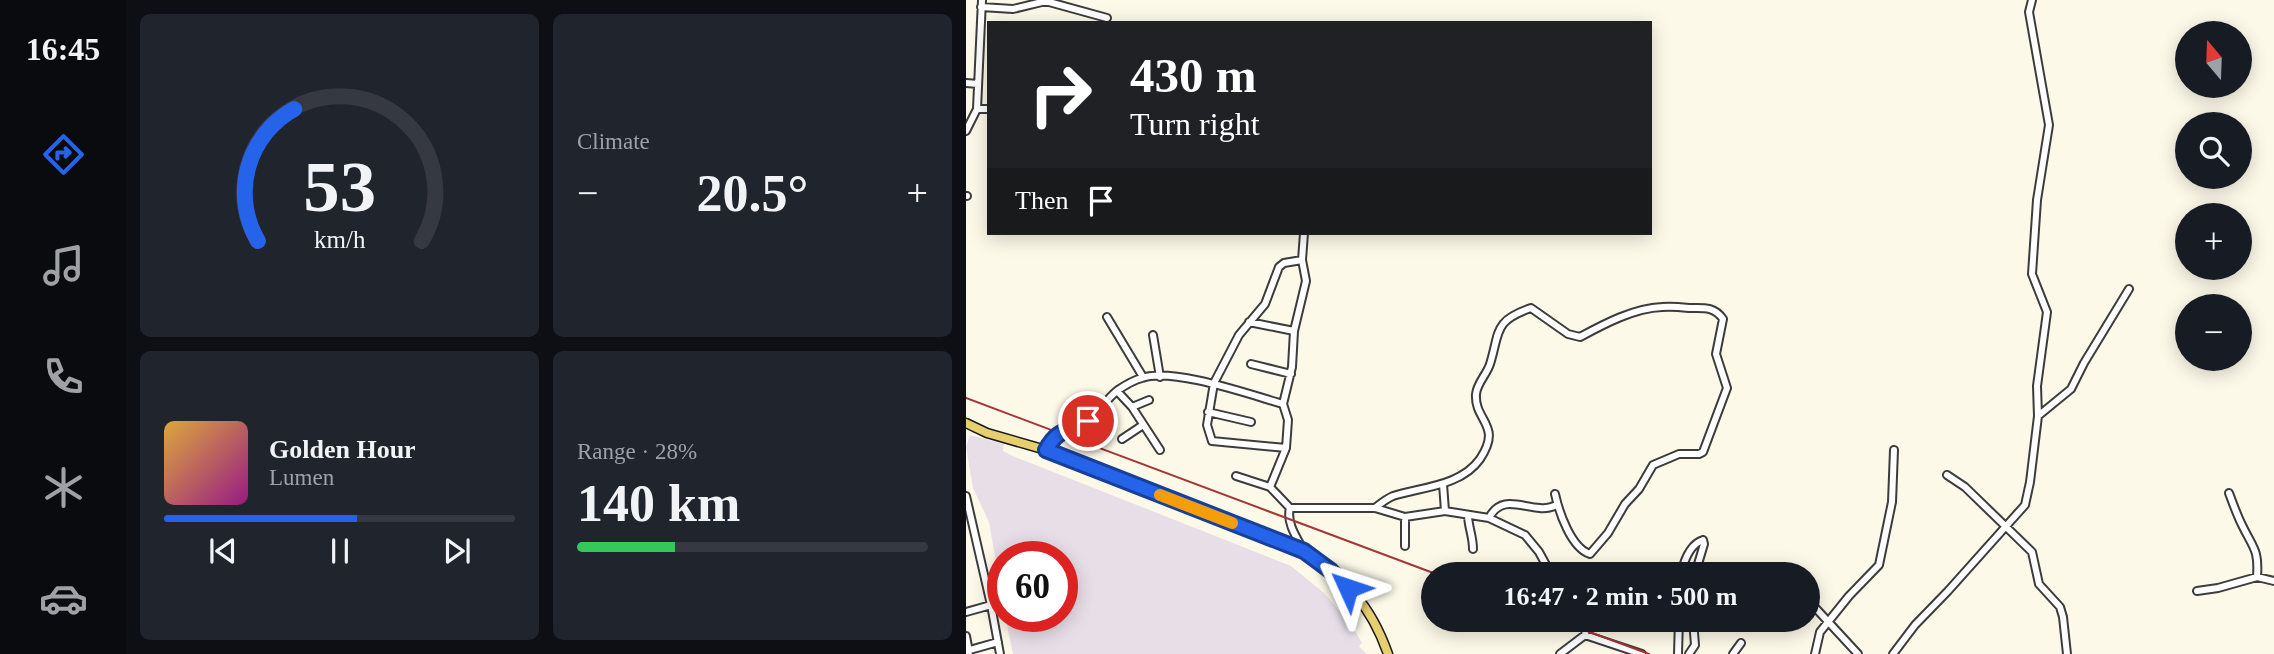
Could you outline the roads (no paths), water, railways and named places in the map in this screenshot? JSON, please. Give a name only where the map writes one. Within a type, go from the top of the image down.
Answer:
[{"type":"main road","points":[[966,423],[987,433],[1046,450],[1304,551],[1331,571],[1365,604],[1388,654]]},
{"type":"street","points":[[1893,654],[1915,625],[2025,505],[2030,482],[2038,416],[2037,386],[2047,312],[2032,274],[2037,200],[2049,125],[2029,12],[2032,0]]},
{"type":"street","points":[[966,131],[977,109],[981,3],[1013,9],[1042,2],[1058,2],[1107,18]]},
{"type":"street","points":[[966,84],[978,84]]},
{"type":"street","points":[[977,109],[987,109]]},
{"type":"street","points":[[1270,487],[1286,448],[1287,420],[1283,404],[1291,374],[1294,331],[1306,281],[1301,260],[1304,235]]},
{"type":"street","points":[[1286,448],[1212,441],[1207,425],[1208,412],[1214,383],[1239,335],[1265,304],[1279,267],[1284,263],[1301,260]]},
{"type":"street","points":[[2038,416],[2071,389],[2129,289]]},
{"type":"street","points":[[1375,508],[1390,497],[1443,484],[1468,472],[1481,458],[1490,435],[1476,394],[1489,367],[1497,330],[1516,313],[1531,308],[1568,334],[1580,337],[1642,310],[1660,307],[1710,308],[1719,314],[1723,319],[1716,354],[1727,388],[1703,452],[1679,454],[1653,465],[1639,489],[1625,504],[1608,533],[1591,554],[1586,553],[1573,540],[1557,506],[1555,494]]},
{"type":"street","points":[[1107,317],[1143,377]]},
{"type":"street","points":[[1249,322],[1294,331]]},
{"type":"street","points":[[1153,335],[1160,376]]},
{"type":"street","points":[[1251,364],[1291,374]]},
{"type":"street","points":[[1046,450],[1053,437],[1088,421],[1117,391],[1143,377],[1160,376],[1214,383],[1283,404]]},
{"type":"street","points":[[1117,391],[1132,407],[1160,450]]},
{"type":"street","points":[[1132,407],[1149,400]]},
{"type":"street","points":[[1208,412],[1251,422]]},
{"type":"street","points":[[1122,439],[1143,425]]},
{"type":"street","points":[[1815,654],[1819,637],[1828,622],[1853,590],[1879,565],[1892,502],[1895,450]]},
{"type":"street","points":[[1947,475],[1965,487],[2032,552],[2039,584],[2060,607],[2067,654]]},
{"type":"street","points":[[1236,476],[1270,487],[1290,508],[1375,508],[1405,517],[1445,511],[1489,517],[1525,535],[1543,562]]},
{"type":"street","points":[[1443,484],[1445,511]]},
{"type":"street","points":[[2229,493],[2243,527],[2255,545],[2257,577]]},
{"type":"street","points":[[966,496],[987,585]]},
{"type":"street","points":[[1489,517],[1493,509],[1502,505],[1514,504],[1544,509],[1557,506]]},
{"type":"street","points":[[1290,508],[1288,514],[1291,526],[1304,551]]},
{"type":"street","points":[[1468,515],[1473,549]]},
{"type":"street","points":[[1405,517],[1405,546]]},
{"type":"street","points":[[1685,562],[1695,544],[1703,540],[1699,562]]},
{"type":"street","points":[[2197,591],[2257,577],[2274,581]]},
{"type":"street","points":[[966,612],[987,606]]},
{"type":"street","points":[[1820,613],[1858,654]]},
{"type":"street","points":[[996,632],[1000,654]]},
{"type":"street","points":[[1560,654],[1586,632]]},
{"type":"street","points":[[1678,654],[1679,632]]},
{"type":"street","points":[[1689,654],[1695,645],[1694,632]]},
{"type":"street","points":[[1585,635],[1642,654]]},
{"type":"street","points":[[966,636],[968,652],[998,642]]},
{"type":"street","points":[[1733,654],[1741,643]]},
{"type":"railway","points":[[966,398],[1421,568]]},
{"type":"railway","points":[[1589,632],[1649,654]]}]
